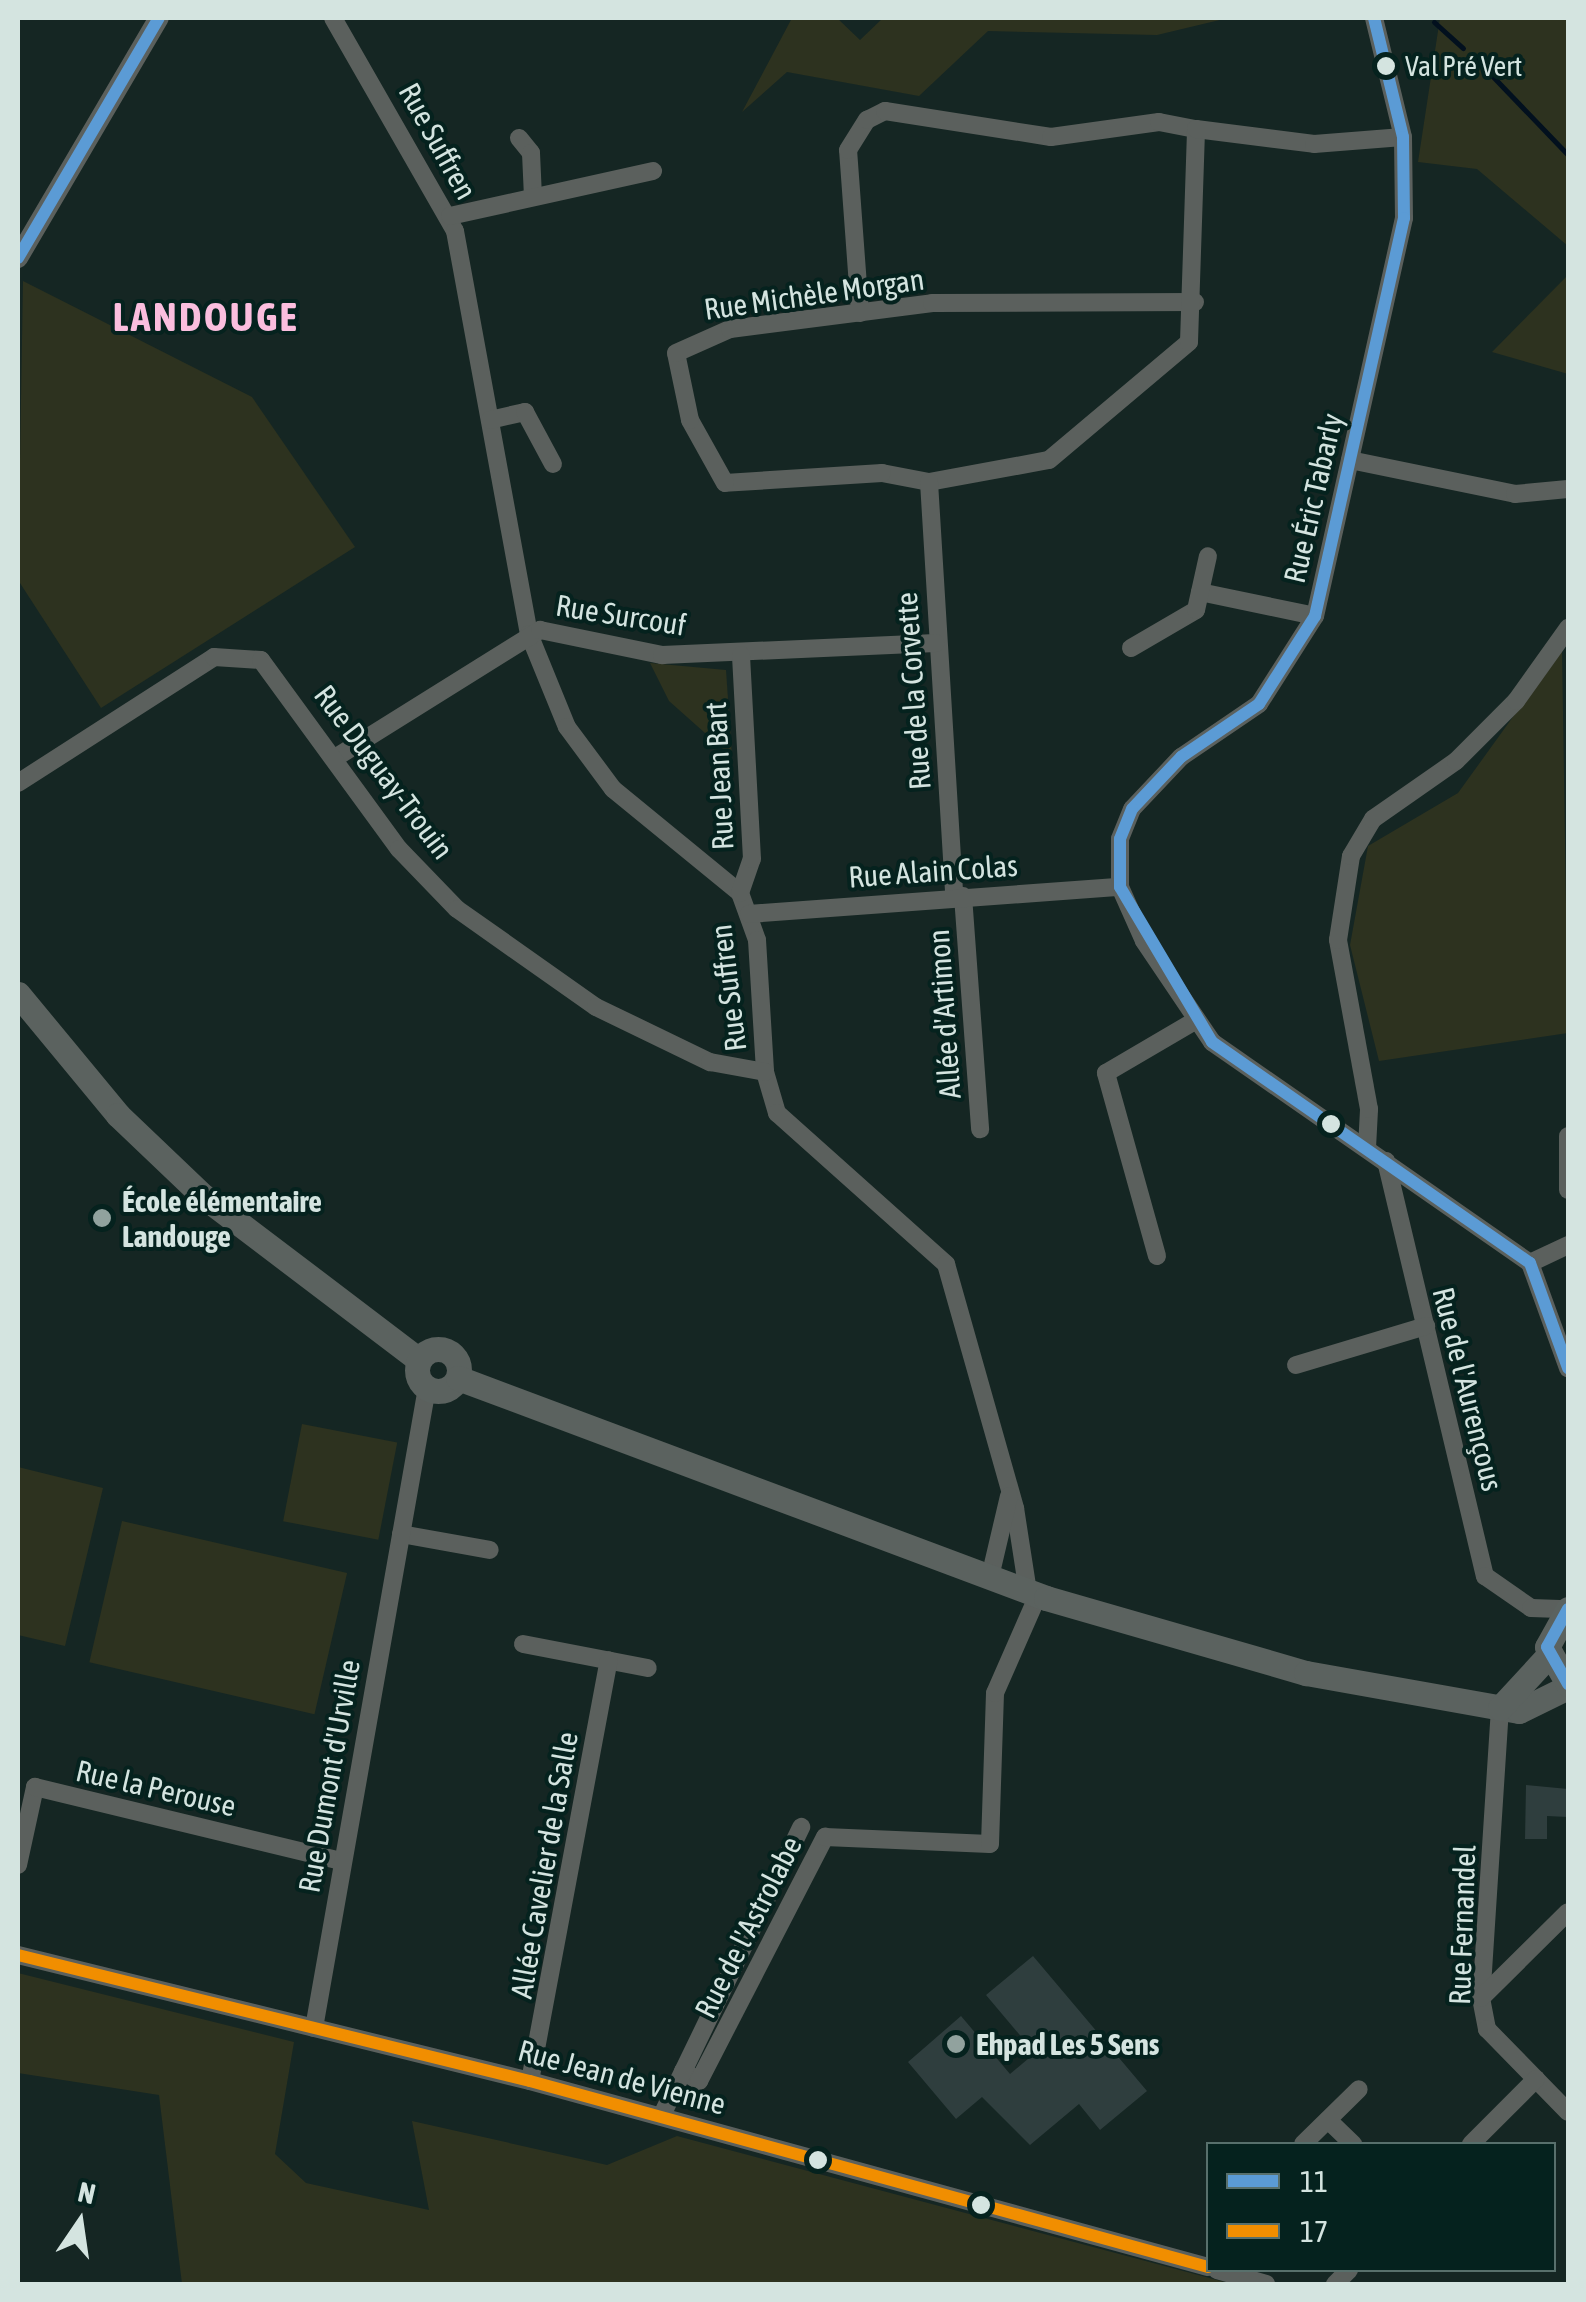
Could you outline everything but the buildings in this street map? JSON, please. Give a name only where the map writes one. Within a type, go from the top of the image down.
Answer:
[{"type":"main road","points":[[18,994],[118,1115],[203,1196],[419,1360],[427,1388],[448,1389],[458,1378],[456,1358],[444,1349],[419,1360]]},
{"type":"main road","points":[[458,1378],[1033,1593],[1306,1673],[1519,1711],[1568,1686],[1548,1647]]},
{"type":"main road","points":[[1500,1708],[1548,1647],[1568,1609]]},
{"type":"street","points":[[18,258],[159,18]]},
{"type":"street","name":"Rue Suffren","points":[[334,18],[450,216],[472,293],[490,420],[529,634],[568,727],[614,788],[740,892],[750,914],[765,1072],[777,1113],[798,1138],[921,1233],[946,1264],[1010,1491],[1033,1593]]},
{"type":"street","name":"Rue Éric Tabarly","points":[[1374,18],[1404,137],[1404,218],[1314,616],[1259,704],[1181,757],[1132,809],[1120,839],[1120,887],[1193,1022],[1530,1264]]},
{"type":"street","points":[[860,313],[848,150],[867,120],[885,110],[1051,137],[1159,122],[1314,144],[1404,137]]},
{"type":"street","points":[[930,482],[1061,452],[1180,354],[1195,302],[1196,129]]},
{"type":"street","points":[[519,138],[531,153],[533,197]]},
{"type":"street","points":[[450,216],[653,170]]},
{"type":"street","name":"Rue Michèle Morgan","points":[[930,482],[882,473],[725,483],[704,455],[675,370],[685,341],[932,303],[1195,302]]},
{"type":"street","points":[[490,420],[525,412],[553,464]]},
{"type":"street","points":[[1350,460],[1514,494],[1568,489]]},
{"type":"street","name":"Rue de la Corvette","points":[[930,482],[936,642],[959,896]]},
{"type":"street","points":[[1131,648],[1196,610],[1208,556]]},
{"type":"street","points":[[1200,592],[1314,616]]},
{"type":"street","points":[[1367,1148],[1369,1109],[1338,940],[1350,856],[1372,819],[1456,761],[1516,701],[1568,628]]},
{"type":"street","name":"Rue Surcouf","points":[[335,758],[529,634],[740,655],[936,642]]},
{"type":"street","name":"Rue Duguay-Trouin","points":[[18,783],[214,657],[238,652],[279,678],[398,848],[526,962],[710,1062],[765,1072]]},
{"type":"street","name":"Rue Jean Bart","points":[[740,655],[752,859],[740,892]]},
{"type":"street","name":"Rue Alain Colas","points":[[750,914],[1120,887]]},
{"type":"street","name":"Allée d'Artimon","points":[[959,896],[980,1129]]},
{"type":"street","points":[[1157,1256],[1106,1073],[1193,1022]]},
{"type":"street","points":[[1568,1136],[1568,1190]]},
{"type":"street","name":"Rue de l'Aurençous","points":[[1386,1161],[1484,1576],[1531,1608],[1548,1647]]},
{"type":"street","points":[[1568,1245],[1530,1264],[1568,1368]]},
{"type":"street","points":[[1296,1365],[1426,1326]]},
{"type":"street","name":"Rue Dumont d'Urville","points":[[314,2028],[427,1388]]},
{"type":"street","name":"Rue Suffren","points":[[990,1577],[1010,1491]]},
{"type":"street","points":[[401,1534],[490,1550]]},
{"type":"street","name":"Rue de l'Astrolabe","points":[[683,2070],[699,2081],[825,1837],[990,1844],[995,1693],[1033,1593]]},
{"type":"street","points":[[1531,1608],[1568,1609]]},
{"type":"street","points":[[524,1644],[648,1668]]},
{"type":"street","name":"Allée Cavelier de la Salle","points":[[530,2081],[610,1660]]},
{"type":"street","name":"Rue Fernandel","points":[[1500,1708],[1481,1998],[1487,2029],[1568,2112]]},
{"type":"street","name":"Rue la Perouse","points":[[18,1865],[36,1787],[342,1860]]},
{"type":"street","name":"Rue de l'Astrolabe","points":[[662,2115],[801,1828]]},
{"type":"street","points":[[1481,1998],[1568,1912]]},
{"type":"street","name":"Rue Jean de Vienne","points":[[18,1955],[662,2115],[1206,2266]]},
{"type":"street","points":[[1473,2142],[1536,2078]]},
{"type":"street","points":[[1306,2142],[1359,2088]]},
{"type":"street","points":[[1328,2120],[1352,2142]]},
{"type":"street","points":[[1223,2272],[1266,2284]]},
{"type":"green space","points":[[792,18],[837,18],[860,40],[883,18],[1228,18],[1157,35],[988,31],[919,96],[787,72],[742,112]]},
{"type":"green space","points":[[1440,18],[1568,18],[1568,246],[1477,169],[1418,162]]},
{"type":"green space","points":[[1568,275],[1568,374],[1492,352]]},
{"type":"green space","points":[[23,281],[252,397],[355,547],[101,708],[18,580]]},
{"type":"green space","points":[[1562,649],[1568,1033],[1379,1061],[1350,945],[1368,846],[1458,793]]},
{"type":"green space","points":[[650,663],[726,670],[732,757],[669,701]]},
{"type":"green space","points":[[302,1424],[397,1443],[378,1540],[283,1521]]},
{"type":"green space","points":[[18,1467],[103,1488],[65,1646],[18,1635]]},
{"type":"green space","points":[[122,1521],[347,1573],[314,1714],[89,1662]]},
{"type":"green space","points":[[18,1973],[294,2042],[275,2154],[306,2183],[429,2210],[412,2121],[607,2165],[677,2136],[1232,2284],[182,2284],[159,2095],[18,2073]]},
{"type":"waterway","points":[[1434,22],[1463,48]]},
{"type":"waterway","points":[[1477,60],[1568,155]]},
{"type":"transit line","name":"11","points":[[18,258],[159,18]]},
{"type":"transit line","name":"11","points":[[1374,18],[1403,137],[1404,218],[1315,616],[1259,704],[1181,757],[1132,809],[1120,839],[1120,887],[1212,1042],[1530,1263],[1568,1368]]},
{"type":"transit line","name":"11","points":[[1568,1609],[1547,1647],[1568,1684]]},
{"type":"transit line","name":"17","points":[[18,1955],[530,2081],[1206,2266]]},
{"type":"place","name":"Val Pré Vert","points":[[1386,66]]},
{"type":"place","name":"École élémentaire Landouge","points":[[102,1218]]},
{"type":"place","name":"Ehpad Les 5 Sens","points":[[956,2044]]},
{"type":"district","name":"LANDOUGE","points":[[206,317]]}]
